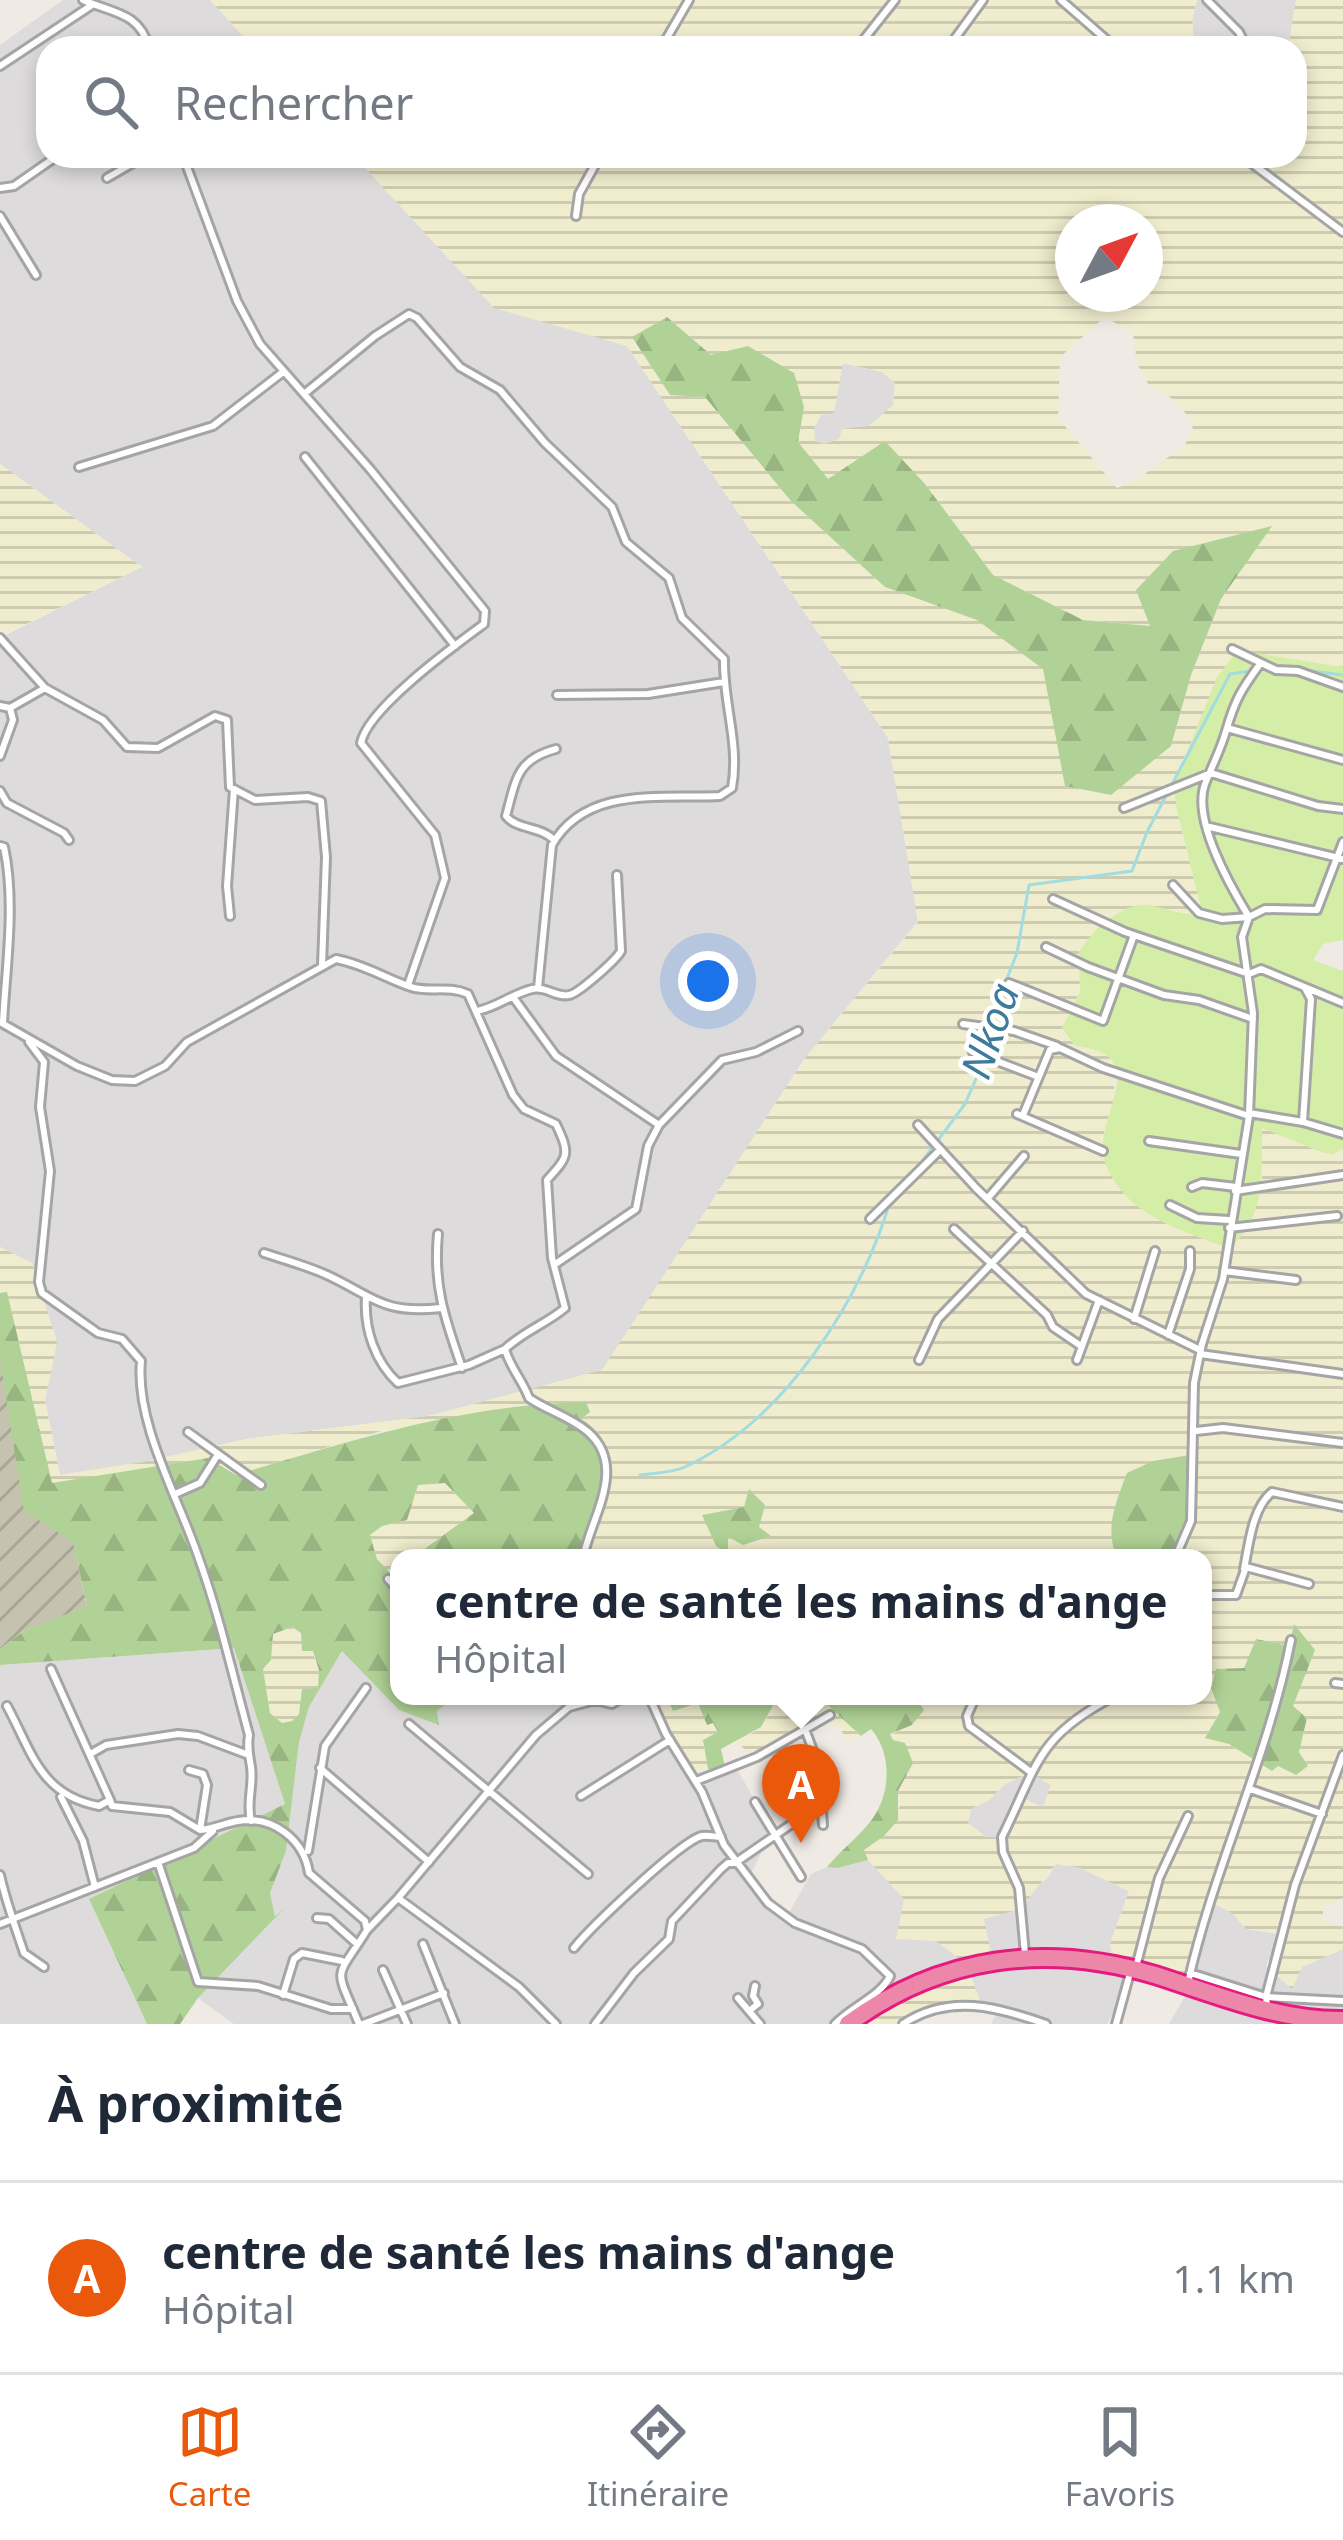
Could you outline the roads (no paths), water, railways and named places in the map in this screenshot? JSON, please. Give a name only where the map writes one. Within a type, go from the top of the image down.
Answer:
[{"type":"highway","points":[[848,2024],[879,2001],[925,1980],[974,1964],[1025,1956],[1094,1961],[1343,2020]]},
{"type":"street","points":[[83,0],[131,16],[146,36]]},
{"type":"street","points":[[668,36],[688,0]]},
{"type":"street","points":[[866,36],[895,0]]},
{"type":"street","points":[[956,36],[982,0]]},
{"type":"street","points":[[1061,0],[1102,36]]},
{"type":"street","points":[[1207,0],[1241,36]]},
{"type":"street","points":[[45,36],[92,4]]},
{"type":"street","points":[[0,66],[36,42]]},
{"type":"street","points":[[0,188],[14,186],[40,168]]},
{"type":"street","points":[[107,178],[124,168]]},
{"type":"street","points":[[187,168],[237,301],[260,344],[485,611],[484,624],[430,664],[364,727],[361,742],[435,835],[446,878],[408,986]]},
{"type":"street","points":[[576,216],[578,194],[593,168]]},
{"type":"street","points":[[1258,168],[1343,232]]},
{"type":"street","points":[[0,216],[36,275]]},
{"type":"street","points":[[304,394],[374,335],[409,314],[418,318],[440,348],[460,367],[500,389],[545,443],[612,506],[626,542],[669,578],[682,618],[724,658],[733,728],[732,788],[720,796],[628,797],[586,811],[554,840],[538,988]]},
{"type":"street","points":[[79,467],[212,426],[284,372]]},
{"type":"street","points":[[305,458],[455,646]]},
{"type":"street","points":[[0,638],[45,688],[104,720],[128,747],[158,748],[215,716],[227,720],[230,787],[255,800],[308,796],[321,801],[326,857],[322,965]]},
{"type":"street","points":[[1232,649],[1260,664],[1343,687]]},
{"type":"street","points":[[1179,1549],[1191,1521],[1194,1383],[1224,1271],[1249,1114],[1253,1018],[1242,937],[1249,917],[1214,855],[1204,787],[1228,728],[1234,699],[1260,664]]},
{"type":"street","points":[[557,694],[648,694],[724,682]]},
{"type":"street","points":[[0,756],[13,720],[5,707],[45,688]]},
{"type":"street","points":[[1228,728],[1343,760]]},
{"type":"street","points":[[554,840],[548,833],[512,824],[506,816],[523,766],[532,755],[556,749]]},
{"type":"street","points":[[1124,808],[1211,773],[1318,806],[1343,809]]},
{"type":"street","points":[[230,916],[227,886],[234,789]]},
{"type":"street","points":[[0,791],[7,802],[69,840]]},
{"type":"street","points":[[1210,827],[1340,858]]},
{"type":"street","points":[[1173,885],[1199,913],[1222,919],[1249,917],[1265,909],[1317,910],[1343,842]]},
{"type":"street","points":[[0,846],[6,854],[9,892],[1,1022],[112,1080],[135,1081],[165,1066],[188,1042],[336,959],[416,989],[454,987],[468,994],[513,1095],[524,1109],[556,1124],[567,1149],[565,1161],[547,1180],[554,1265],[565,1308],[551,1320],[523,1331],[506,1349],[462,1368],[398,1383],[368,1333],[366,1298]]},
{"type":"street","points":[[477,1011],[538,988],[573,995],[615,961],[621,951],[617,875]]},
{"type":"street","points":[[1054,899],[1134,935],[1249,974],[1261,969],[1343,1003]]},
{"type":"street","points":[[1009,983],[1103,1021],[1134,935]]},
{"type":"street","points":[[1046,947],[1163,995],[1199,1000],[1253,1018]]},
{"type":"street","points":[[1303,1122],[1312,999],[1304,985]]},
{"type":"street","points":[[513,997],[556,1056],[659,1125]]},
{"type":"street","points":[[963,1024],[1014,1031],[1103,1068],[1249,1114],[1303,1122],[1343,1135]]},
{"type":"street","points":[[554,1265],[636,1209],[648,1146],[659,1125],[722,1060],[756,1052],[798,1031]]},
{"type":"street","points":[[27,1039],[44,1062],[40,1108],[50,1171],[39,1282],[42,1293],[98,1333],[122,1339],[141,1361],[139,1387],[146,1416],[200,1561],[249,1735],[250,1821]]},
{"type":"street","points":[[1060,1048],[1050,1050],[1020,1114],[1103,1151]]},
{"type":"street","points":[[973,1052],[1036,1076]]},
{"type":"street","points":[[918,1125],[1086,1294],[1200,1352],[1343,1374]]},
{"type":"street","points":[[1150,1142],[1241,1154]]},
{"type":"street","points":[[870,1219],[940,1150]]},
{"type":"street","points":[[988,1198],[1024,1156]]},
{"type":"street","points":[[1192,1187],[1202,1183],[1235,1189],[1343,1175]]},
{"type":"street","points":[[1170,1205],[1197,1218],[1229,1224],[1337,1216]]},
{"type":"street","points":[[954,1228],[1047,1315],[1053,1327],[1081,1346]]},
{"type":"street","points":[[919,1360],[938,1319],[1023,1231]]},
{"type":"street","points":[[438,1234],[434,1271],[462,1368]]},
{"type":"street","points":[[1134,1319],[1155,1251]]},
{"type":"street","points":[[1168,1335],[1190,1269],[1190,1251]]},
{"type":"street","points":[[264,1253],[327,1275],[398,1311],[441,1308]]},
{"type":"street","points":[[1224,1271],[1296,1280]]},
{"type":"street","points":[[1078,1360],[1099,1300]]},
{"type":"street","points":[[506,1349],[509,1366],[522,1377],[529,1398],[591,1434],[606,1459],[608,1483],[586,1549]]},
{"type":"street","points":[[1196,1431],[1223,1428],[1343,1443]]},
{"type":"street","points":[[188,1432],[261,1486]]},
{"type":"street","points":[[175,1494],[200,1483],[218,1456]]},
{"type":"street","points":[[1212,1595],[1236,1594],[1258,1514],[1272,1492],[1343,1507]]},
{"type":"street","points":[[1244,1569],[1310,1585]]},
{"type":"street","points":[[1188,1980],[1214,1881],[1267,1745],[1291,1640]]},
{"type":"street","points":[[51,1669],[112,1806],[170,1812],[200,1830],[250,1821],[293,1836],[308,1860]]},
{"type":"street","points":[[366,1688],[326,1746],[308,1860],[309,1873],[354,1910],[367,1930]]},
{"type":"street","points":[[444,1993],[361,2024],[340,1978],[342,1961],[536,1735],[576,1705]]},
{"type":"street","points":[[653,1705],[735,1863],[781,1916],[862,1949],[890,1976],[886,1986],[855,2004],[836,2024]]},
{"type":"street","points":[[972,1705],[969,1726],[1032,1773]]},
{"type":"street","points":[[1025,1956],[1021,1898],[1001,1838],[1054,1736],[1098,1705]]},
{"type":"street","points":[[7,1706],[83,1841],[95,1886]]},
{"type":"street","points":[[696,1781],[757,1756],[830,1714]]},
{"type":"street","points":[[409,1724],[588,1874]]},
{"type":"street","points":[[805,1729],[818,1764],[823,1825]]},
{"type":"street","points":[[92,1753],[106,1745],[178,1734],[246,1754]]},
{"type":"street","points":[[580,1796],[670,1740]]},
{"type":"street","points":[[1343,1755],[1341,1772],[1295,1885],[1266,2003],[1343,2001]]},
{"type":"street","points":[[320,1768],[429,1862]]},
{"type":"street","points":[[189,1770],[203,1774],[207,1785],[200,1830]]},
{"type":"street","points":[[1250,1789],[1322,1814]]},
{"type":"street","points":[[59,1793],[99,1806],[110,1800]]},
{"type":"street","points":[[754,1802],[801,1877]]},
{"type":"street","points":[[595,2024],[634,1973],[669,1939],[672,1921],[721,1869],[819,1805]]},
{"type":"street","points":[[1116,2024],[1159,1878],[1188,1816]]},
{"type":"street","points":[[0,1924],[194,1848],[216,1828]]},
{"type":"street","points":[[574,1948],[594,1924],[682,1846],[700,1836],[721,1837]]},
{"type":"street","points":[[158,1862],[198,1982],[258,1986],[331,2009],[353,2009]]},
{"type":"street","points":[[0,1875],[24,1953],[44,1967]]},
{"type":"street","points":[[398,1898],[519,1987],[556,2024]]},
{"type":"street","points":[[317,1918],[329,1918],[356,1943]]},
{"type":"street","points":[[423,1945],[454,2024]]},
{"type":"street","points":[[283,1995],[294,1959],[302,1953],[342,1961]]},
{"type":"street","points":[[383,1970],[406,2024]]},
{"type":"street","points":[[749,2011],[758,2004],[753,1996],[755,1985]]},
{"type":"street","points":[[738,1998],[760,2024]]},
{"type":"street","points":[[903,2024],[914,2016],[956,2005],[986,2005],[1046,2024]]},
{"type":"waterway","name":"Nkoa","points":[[893,1193],[965,1104],[979,1072],[986,1031],[1017,953],[1029,885],[1132,871],[1147,832],[1230,674],[1270,668]]},
{"type":"waterway","name":"Nkoa","points":[[1303,670],[1343,675]]},
{"type":"waterway","name":"Nkoa","points":[[640,1475],[680,1469],[721,1446],[786,1389],[838,1318],[890,1202]]},
{"type":"place","name":"centre de santé les mains d'ange","points":[[801,1843]]}]
